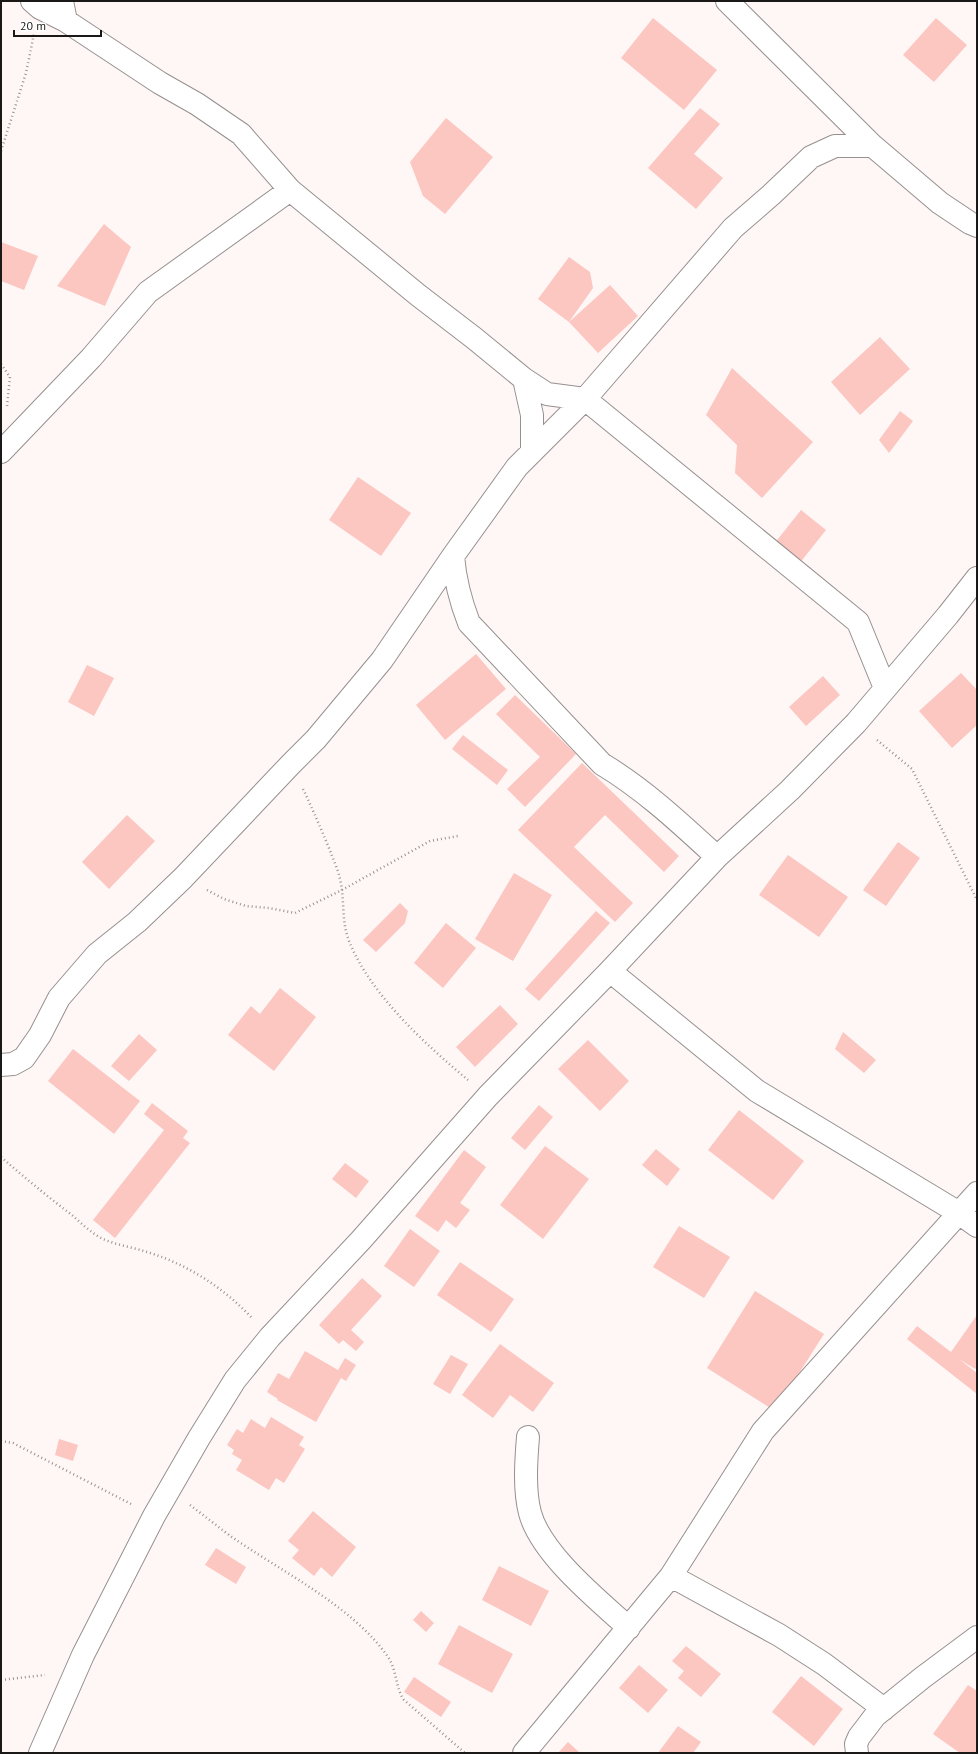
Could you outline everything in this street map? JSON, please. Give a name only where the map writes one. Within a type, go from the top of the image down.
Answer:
[{"type":"street","points":[[727,1],[873,146],[940,203],[970,224],[977,226]]},
{"type":"street","points":[[36,4],[64,11],[160,83],[197,104],[241,134],[290,190],[524,380],[547,394],[585,399],[858,622],[885,688]]},
{"type":"street","points":[[1,1065],[13,1064],[24,1058],[40,1035],[59,998],[97,954],[137,922],[184,878],[290,764],[316,739],[382,660],[453,556],[517,467],[585,399],[733,228],[772,195],[811,157],[835,146],[873,146]]},
{"type":"street","points":[[1,452],[91,358],[148,292],[290,190]]},
{"type":"street","points":[[524,380],[532,415],[532,452]]},
{"type":"street","points":[[453,556],[454,577],[460,600],[469,623],[602,764],[629,781],[669,813],[717,857]]},
{"type":"street","points":[[40,1753],[76,1672],[154,1516],[198,1438],[235,1380],[270,1337],[361,1240],[488,1096],[610,971],[717,857],[790,790],[856,723],[948,615],[977,578]]},
{"type":"street","points":[[610,971],[757,1091],[959,1213],[977,1226]]},
{"type":"street","points":[[524,1753],[672,1576],[763,1431],[977,1193]]},
{"type":"street","points":[[528,1437],[526,1470],[530,1514],[542,1540],[577,1581],[628,1628]]},
{"type":"street","points":[[672,1576],[780,1635],[824,1664],[884,1709]]},
{"type":"street","points":[[857,1753],[856,1744],[866,1726],[922,1678],[977,1637]]},
{"type":"path","points":[[1,151],[26,74],[36,4]]},
{"type":"path","points":[[856,723],[912,769],[977,900]]},
{"type":"path","points":[[290,764],[325,837],[340,878],[342,890],[342,912],[348,941],[366,974],[407,1024],[444,1060],[488,1096]]},
{"type":"path","points":[[184,878],[224,899],[246,906],[269,908],[295,914],[430,842],[458,836]]},
{"type":"path","points":[[1,1157],[44,1194],[100,1237],[114,1244],[148,1252],[175,1262],[211,1283],[236,1301],[270,1337]]},
{"type":"path","points":[[1,1441],[13,1443],[154,1516]]},
{"type":"path","points":[[170,1489],[229,1535],[315,1591],[354,1621],[374,1640],[388,1657],[393,1665],[400,1693],[404,1700],[465,1753]]},
{"type":"path","points":[[1,1680],[76,1672]]},
{"type":"building","points":[[653,18],[717,70],[684,110],[621,58]]},
{"type":"building","points":[[936,18],[967,45],[934,82],[903,55]]},
{"type":"building","points":[[700,108],[720,124],[694,154],[723,178],[696,209],[648,168]]},
{"type":"building","points":[[446,118],[493,157],[445,214],[423,196],[410,162]]},
{"type":"building","points":[[104,224],[131,247],[105,306],[57,286]]},
{"type":"building","points":[[1,242],[38,256],[24,290],[1,281]]},
{"type":"building","points":[[569,257],[590,272],[593,288],[569,322],[538,299]]},
{"type":"building","points":[[610,285],[638,316],[598,353],[569,322]]},
{"type":"building","points":[[880,337],[910,369],[860,415],[831,382]]},
{"type":"building","points":[[732,368],[813,442],[762,498],[735,473],[737,445],[706,415]]},
{"type":"building","points":[[900,411],[913,421],[889,453],[879,440]]},
{"type":"building","points":[[358,477],[411,513],[381,556],[329,520]]},
{"type":"building","points":[[801,510],[826,530],[799,564],[774,544]]},
{"type":"building","points":[[476,654],[506,689],[445,740],[416,705]]},
{"type":"building","points":[[87,665],[114,678],[94,716],[68,702]]},
{"type":"building","points":[[961,673],[977,690],[977,725],[952,748],[919,711]]},
{"type":"building","points":[[823,676],[840,695],[806,726],[789,707]]},
{"type":"building","points":[[515,695],[576,754],[525,807],[507,789],[540,757],[496,714]]},
{"type":"building","points":[[463,735],[508,770],[497,785],[452,749]]},
{"type":"building","points":[[582,763],[679,856],[664,872],[605,815],[574,847],[633,903],[615,922],[518,830]]},
{"type":"building","points":[[127,815],[155,841],[109,889],[82,862]]},
{"type":"building","points":[[898,842],[920,858],[886,906],[863,890]]},
{"type":"building","points":[[788,855],[848,897],[819,937],[759,895]]},
{"type":"building","points":[[514,873],[552,895],[513,961],[475,939]]},
{"type":"building","points":[[400,903],[408,911],[405,923],[376,952],[363,940]]},
{"type":"building","points":[[596,911],[610,923],[539,1001],[525,989]]},
{"type":"building","points":[[446,923],[476,948],[443,988],[414,963]]},
{"type":"building","points":[[280,988],[316,1017],[274,1071],[228,1035],[251,1006],[260,1014]]},
{"type":"building","points":[[500,1005],[518,1024],[475,1067],[456,1047]]},
{"type":"building","points":[[843,1032],[876,1060],[864,1073],[835,1049]]},
{"type":"building","points":[[139,1034],[157,1050],[129,1081],[111,1066]]},
{"type":"building","points":[[588,1040],[629,1081],[600,1111],[558,1069]]},
{"type":"building","points":[[73,1049],[140,1101],[114,1134],[48,1081]]},
{"type":"building","points":[[152,1103],[188,1131],[183,1138],[190,1143],[115,1238],[93,1220],[164,1130],[144,1114]]},
{"type":"building","points":[[539,1105],[553,1117],[525,1150],[511,1138]]},
{"type":"building","points":[[739,1110],[804,1161],[773,1200],[708,1150]]},
{"type":"building","points":[[545,1146],[589,1179],[543,1239],[500,1205]]},
{"type":"building","points":[[656,1149],[680,1169],[667,1186],[642,1165]]},
{"type":"building","points":[[464,1150],[486,1167],[460,1203],[470,1210],[456,1228],[446,1220],[438,1232],[415,1216]]},
{"type":"building","points":[[345,1163],[369,1181],[356,1198],[332,1179]]},
{"type":"building","points":[[679,1226],[730,1257],[704,1298],[653,1267]]},
{"type":"building","points":[[410,1229],[440,1251],[414,1287],[384,1266]]},
{"type":"building","points":[[460,1262],[514,1299],[491,1332],[437,1295]]},
{"type":"building","points":[[362,1278],[382,1296],[351,1330],[364,1342],[356,1351],[343,1340],[339,1344],[319,1325]]},
{"type":"building","points":[[755,1291],[824,1334],[775,1411],[707,1368]]},
{"type":"building","points":[[977,1315],[977,1367],[975,1369],[959,1359],[977,1373],[977,1394],[907,1339],[917,1326],[951,1352]]},
{"type":"building","points":[[500,1344],[554,1383],[533,1412],[510,1395],[493,1418],[462,1395]]},
{"type":"building","points":[[305,1351],[338,1370],[345,1358],[356,1365],[346,1381],[341,1378],[316,1422],[277,1400],[278,1399],[267,1392],[278,1373],[289,1379]]},
{"type":"building","points":[[451,1355],[468,1364],[450,1394],[433,1384]]},
{"type":"building","points":[[271,1417],[304,1437],[299,1445],[305,1449],[284,1483],[276,1478],[269,1490],[236,1470],[242,1460],[232,1454],[234,1450],[227,1445],[237,1429],[243,1433],[251,1419],[265,1428]]},
{"type":"building","points":[[59,1439],[78,1445],[73,1461],[55,1455]]},
{"type":"building","points":[[313,1511],[356,1547],[332,1577],[321,1567],[314,1576],[292,1558],[299,1550],[288,1541]]},
{"type":"building","points":[[216,1548],[246,1567],[236,1584],[205,1565]]},
{"type":"building","points":[[499,1566],[549,1591],[531,1626],[482,1600]]},
{"type":"building","points":[[421,1611],[434,1623],[426,1632],[413,1620]]},
{"type":"building","points":[[459,1625],[513,1654],[492,1693],[438,1664]]},
{"type":"building","points":[[686,1646],[721,1674],[701,1697],[678,1678],[684,1671],[672,1661]]},
{"type":"building","points":[[639,1665],[668,1690],[648,1713],[619,1688]]},
{"type":"building","points":[[801,1676],[843,1709],[814,1746],[772,1712]]},
{"type":"building","points":[[414,1677],[451,1702],[441,1717],[404,1692]]},
{"type":"building","points":[[968,1685],[977,1691],[977,1753],[960,1753],[933,1734]]},
{"type":"building","points":[[678,1726],[701,1742],[693,1753],[658,1753]]},
{"type":"building","points":[[568,1742],[580,1753],[558,1753]]}]
